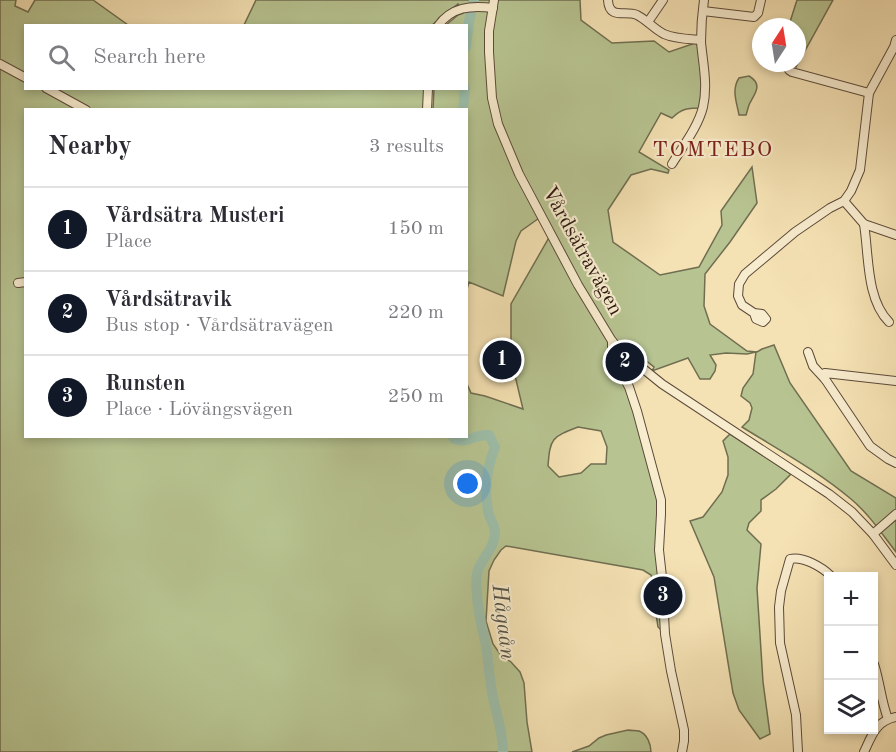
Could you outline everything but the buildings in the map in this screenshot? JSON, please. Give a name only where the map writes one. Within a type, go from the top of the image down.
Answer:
[{"type":"street","points":[[608,0],[612,11],[632,14],[664,34],[701,40]]},
{"type":"street","points":[[648,22],[663,0]]},
{"type":"street","points":[[672,164],[703,108],[705,79],[701,40],[704,0]]},
{"type":"street","points":[[703,11],[754,17],[758,13],[761,0]]},
{"type":"street","points":[[440,24],[452,12],[465,7],[493,4]]},
{"type":"street","name":"Vårdsätravägen","points":[[493,4],[489,31],[489,72],[498,124],[519,174],[578,285],[612,341],[662,384],[829,494],[852,512],[873,534],[896,565]]},
{"type":"street","points":[[754,313],[742,304],[738,296],[739,284],[745,274],[795,232],[844,201],[855,184],[860,170],[869,93],[896,40]]},
{"type":"street","points":[[0,64],[24,77]]},
{"type":"street","points":[[792,72],[869,93]]},
{"type":"street","points":[[50,90],[82,108]]},
{"type":"street","points":[[427,108],[428,90]]},
{"type":"street","points":[[844,201],[864,224],[896,235]]},
{"type":"street","points":[[864,224],[872,289],[882,315],[889,322]]},
{"type":"street","points":[[612,341],[612,355],[629,387],[661,500],[659,550],[665,634],[684,730],[682,752]]},
{"type":"street","points":[[808,352],[813,366],[860,428],[870,446],[896,463]]},
{"type":"street","points":[[825,379],[825,373],[896,381]]},
{"type":"street","points":[[873,534],[896,514]]},
{"type":"street","points":[[798,752],[796,715],[780,643],[781,591],[790,559],[808,562],[826,572]]},
{"type":"street","points":[[864,752],[881,723],[892,718],[884,708],[878,676]]},
{"type":"green space","points":[[0,0],[16,0],[15,6],[28,12],[35,0],[93,0],[127,24],[24,24],[24,90],[426,90],[425,108],[24,108],[24,438],[468,438],[468,386],[471,393],[523,409],[511,359],[511,304],[551,234],[542,216],[521,231],[516,241],[503,296],[469,282],[468,286],[468,108],[433,108],[434,90],[468,90],[468,24],[447,24],[463,13],[458,4],[433,24],[244,24],[256,0],[580,0],[581,20],[612,43],[654,41],[669,52],[701,41],[703,108],[686,109],[672,118],[661,113],[639,152],[669,170],[668,173],[651,169],[631,175],[608,210],[613,242],[660,275],[699,267],[722,225],[721,211],[752,167],[757,203],[705,274],[704,306],[710,324],[747,351],[757,352],[774,345],[790,383],[851,471],[896,498],[896,552],[851,499],[812,470],[742,427],[749,420],[752,408],[750,403],[741,396],[743,388],[753,374],[756,352],[710,355],[716,365],[715,371],[710,379],[700,379],[688,358],[652,371],[654,367],[626,345],[613,355],[629,387],[661,500],[665,634],[658,627],[654,601],[655,588],[651,575],[643,570],[506,546],[501,550],[489,571],[486,621],[493,644],[500,654],[520,672],[524,683],[532,752],[0,752]],"holes":[[[578,427],[601,431],[607,447],[606,464],[591,464],[581,473],[559,477],[548,466],[554,440],[563,433]]]},
{"type":"green space","points":[[797,0],[833,0],[806,49],[806,18],[791,18]]},
{"type":"green space","points":[[749,76],[756,83],[756,90],[746,115],[739,115],[735,87],[739,78]]},
{"type":"green space","points":[[730,434],[791,474],[761,500],[761,511],[749,523],[747,530],[761,544],[757,588],[763,682],[770,734],[760,739],[739,710],[733,693],[714,577],[690,521],[703,517],[722,492],[728,475],[728,457],[723,441]]},
{"type":"green space","points":[[628,730],[644,734],[651,752],[572,752],[589,746],[606,735]]},
{"type":"waterway","name":"Hågaån","points":[[468,30],[474,0]]},
{"type":"waterway","name":"Hågaån","points":[[463,108],[465,90]]},
{"type":"waterway","name":"Hågaån","points":[[454,438],[464,440],[489,435],[495,447],[486,486],[489,514],[495,529],[494,537],[478,570],[476,584],[491,690],[503,752]]},
{"type":"place","name":"Vårdsätra Musteri","points":[[502,360]]},
{"type":"place","name":"Vårdsätravik","points":[[625,362]]},
{"type":"place","name":"Runsten","points":[[663,596]]},
{"type":"district","name":"TOMTEBO","points":[[713,150]]}]
